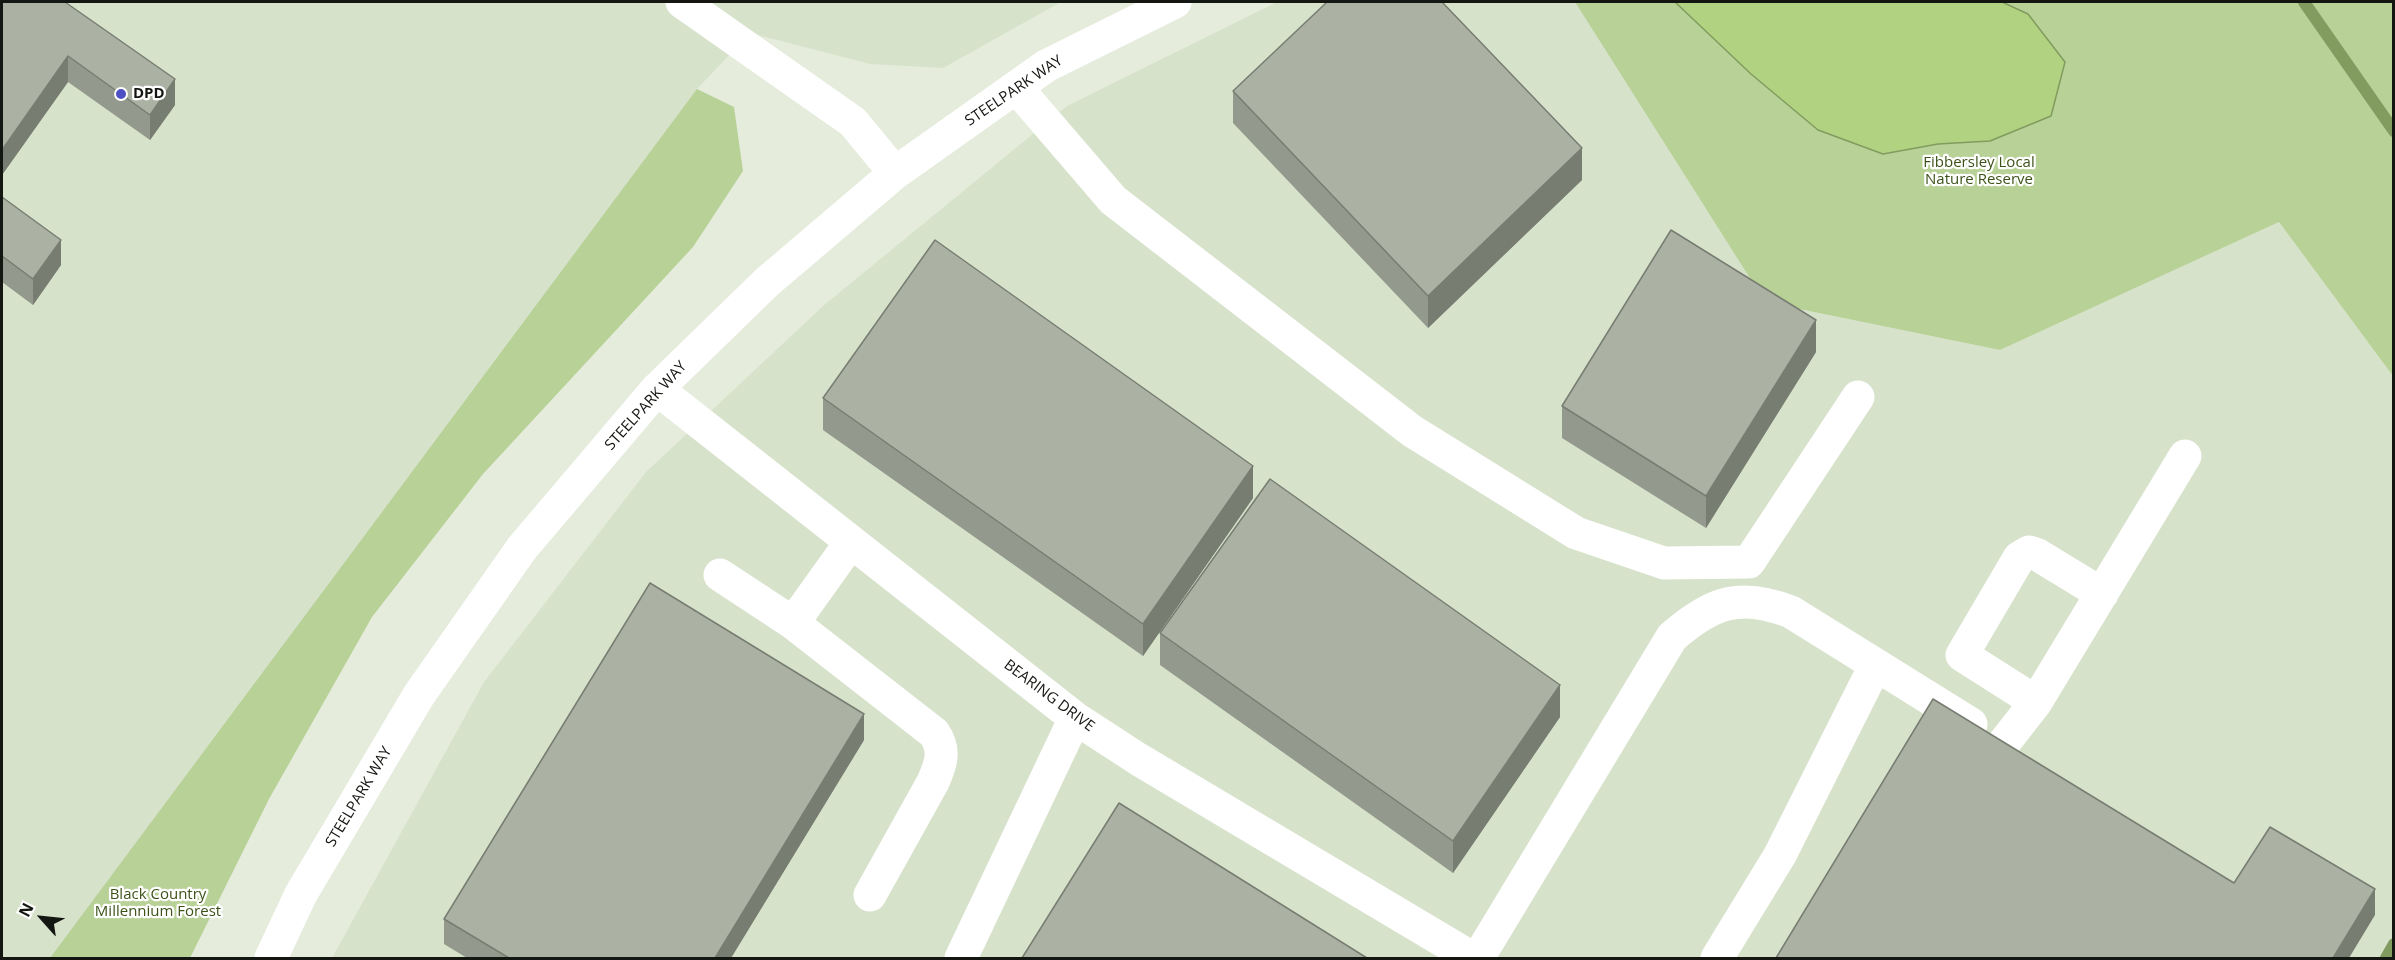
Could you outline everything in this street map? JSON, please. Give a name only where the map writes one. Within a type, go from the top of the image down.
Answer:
[{"type":"street","points":[[682,2],[853,122],[895,173]]},
{"type":"street","name":"STEELPARK WAY","points":[[271,958],[301,894],[419,695],[522,548],[657,389],[767,282],[895,173],[1046,66],[1174,2]]},
{"type":"street","points":[[1016,87],[1113,200],[1412,430],[1576,533],[1664,563],[1749,562],[1858,397]]},
{"type":"street","name":"BEARING DRIVE","points":[[657,389],[1075,718],[1138,759],[1472,958]]},
{"type":"street","points":[[2004,743],[2036,702],[2185,456]]},
{"type":"street","points":[[793,623],[851,542]]},
{"type":"street","points":[[2036,702],[1962,655],[2019,558],[2029,552],[2038,555],[2102,594]]},
{"type":"street","points":[[720,575],[793,623],[934,733],[941,743],[940,767],[933,782],[870,895]]},
{"type":"street","points":[[1478,958],[1672,637],[1690,621],[1714,607],[1739,601],[1768,603],[1791,612],[2032,762]]},
{"type":"street","points":[[1717,958],[1780,855],[1875,666]]},
{"type":"street","points":[[962,958],[1075,718]]},
{"type":"shaded area","points":[[2,2],[1061,2],[943,68],[870,64],[750,33],[697,89],[713,131],[412,521],[171,958],[2,958]]},
{"type":"shaded area","points":[[1277,2],[1575,2],[1765,302],[2000,350],[2279,222],[2393,376],[2393,958],[332,958],[484,682],[646,472],[823,306],[1067,106]]},
{"type":"shaded area","points":[[1675,2],[2002,2],[2028,14],[2065,62],[2051,116],[1990,141],[1938,144],[1883,154],[1818,130],[1751,74]]},
{"type":"green space","name":"Fibbersley Local Nature Reserve","points":[[1575,2],[2393,2],[2393,376],[2279,222],[2000,350],[1765,302]]},
{"type":"green space","name":"Black Country Millennium Forest","points":[[697,89],[734,107],[743,171],[693,247],[483,474],[372,617],[269,799],[190,958],[50,958]]},
{"type":"building","name":"DPD","points":[[2,2],[65,2],[175,79],[150,115],[68,56],[2,150]]},
{"type":"building","points":[[1327,2],[1442,2],[1582,148],[1428,296],[1233,91]]},
{"type":"building","points":[[2,197],[61,240],[33,279],[2,256]]},
{"type":"building","points":[[1671,230],[1816,320],[1706,496],[1562,406]]},
{"type":"building","points":[[935,240],[1253,466],[1143,624],[823,398]]},
{"type":"building","points":[[1270,479],[1560,685],[1453,841],[1160,633]]},
{"type":"building","points":[[650,583],[864,714],[715,958],[509,958],[444,919]]},
{"type":"building","points":[[1933,699],[2234,883],[2270,827],[2375,889],[2333,958],[1776,958]]},
{"type":"building","points":[[1119,803],[1367,958],[1022,958]]},
{"type":"waterway","points":[[2304,2],[2394,131]]},
{"type":"waterway","points":[[2386,958],[2394,944]]},
{"type":"place","name":"DPD","points":[[121,94]]}]
